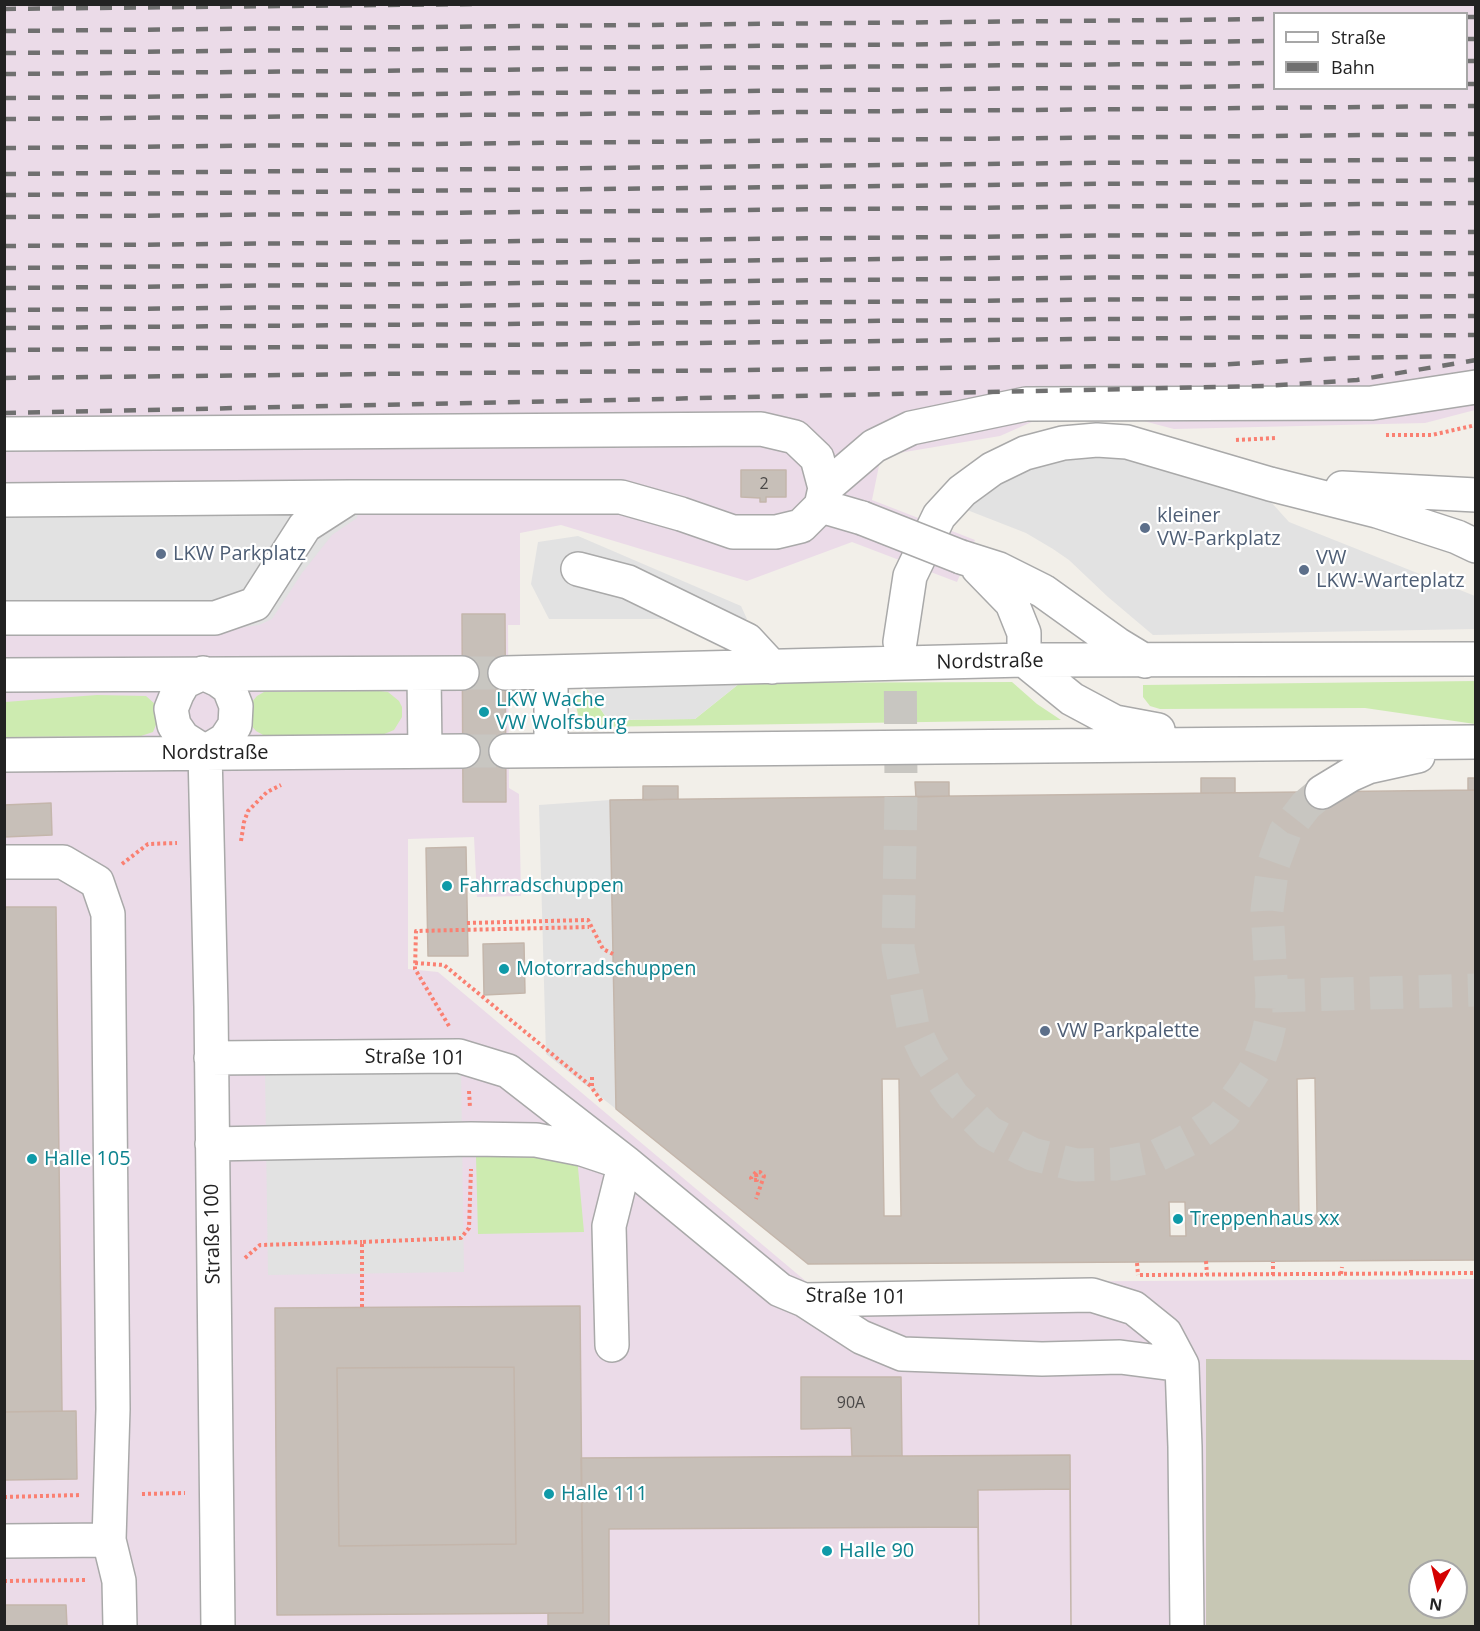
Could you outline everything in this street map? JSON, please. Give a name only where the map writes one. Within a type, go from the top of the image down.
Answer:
[{"type":"street","points":[[4,500],[621,497],[733,532],[776,532],[801,526],[823,497],[874,446],[911,428],[1026,404],[1372,403],[1476,387]]},
{"type":"street","points":[[4,434],[761,429],[795,437],[818,458],[823,497]]},
{"type":"street","points":[[900,642],[910,576],[939,516],[962,491],[992,469],[1025,453],[1063,443],[1097,440],[1126,442],[1270,484],[1377,511],[1457,537],[1476,546]]},
{"type":"street","points":[[1270,484],[1476,495]]},
{"type":"street","points":[[823,497],[862,518],[966,559],[999,569],[1043,591],[1144,661]]},
{"type":"street","points":[[4,618],[215,618],[255,604],[305,526],[350,498]]},
{"type":"street","points":[[966,559],[1012,603],[1024,633],[1024,660],[1072,699],[1115,722],[1224,743]]},
{"type":"street","points":[[578,569],[628,582],[747,640],[772,667]]},
{"type":"street","name":"Nordstraße","points":[[506,673],[1024,660],[1476,659]]},
{"type":"street","points":[[551,672],[551,750]]},
{"type":"street","points":[[202,673],[230,688],[236,706],[235,725],[225,740],[205,752],[183,738],[174,725],[171,709],[184,682],[202,673]]},
{"type":"street","points":[[4,675],[462,674]]},
{"type":"street","points":[[424,675],[425,751]]},
{"type":"street","points":[[506,751],[1476,742]]},
{"type":"street","points":[[1322,792],[1368,767],[1476,742]]},
{"type":"street","name":"Nordstraße","points":[[4,755],[463,751]]},
{"type":"street","name":"Straße 100","points":[[205,752],[218,1626]]},
{"type":"street","points":[[4,862],[63,862],[97,882],[108,914],[113,1397],[109,1540],[119,1581],[120,1626]]},
{"type":"street","name":"Straße 101","points":[[211,1058],[468,1057],[508,1071],[625,1162],[780,1290],[804,1300],[1092,1295],[1134,1308],[1165,1333],[1182,1365],[1186,1626]]},
{"type":"street","points":[[212,1144],[471,1139],[536,1140],[582,1149],[625,1162],[609,1226],[612,1345]]},
{"type":"street","points":[[804,1300],[861,1337],[902,1354],[1042,1359],[1120,1357],[1182,1365]]},
{"type":"street","points":[[4,1541],[109,1540]]},
{"type":"path","points":[[97,882],[148,844],[241,841],[248,810],[267,792],[285,783]]},
{"type":"path","points":[[468,923],[588,920],[603,949],[613,954]]},
{"type":"path","points":[[416,930],[589,927]]},
{"type":"path","points":[[415,963],[444,965],[592,1088],[603,1104]]},
{"type":"path","points":[[592,1077],[592,1088]]},
{"type":"path","points":[[756,1174],[757,1180],[752,1180],[756,1172],[764,1176],[756,1199]]},
{"type":"path","points":[[245,1258],[260,1245],[362,1242]]},
{"type":"path","points":[[1206,1261],[1207,1275]]},
{"type":"path","points":[[1273,1262],[1273,1275]]},
{"type":"path","points":[[1137,1263],[1138,1275]]},
{"type":"path","points":[[1341,1274],[1342,1267]]},
{"type":"path","points":[[1411,1267],[1411,1273]]},
{"type":"path","points":[[1128,1275],[1476,1273]]},
{"type":"path","points":[[4,1581],[89,1580]]},
{"type":"shaded area","points":[[5,5],[1475,5],[1475,410],[1425,423],[1174,429],[1132,418],[1081,414],[1034,421],[1000,436],[881,456],[872,500],[975,540],[957,582],[852,542],[747,581],[561,525],[520,533],[520,625],[508,625],[509,788],[519,794],[521,896],[477,897],[474,837],[408,839],[408,969],[438,972],[808,1283],[1475,1279],[1475,1626],[5,1626]]},
{"type":"shaded area","points":[[1082,446],[1271,502],[1289,522],[1475,596],[1475,629],[1153,635],[1069,560],[1053,549],[1026,533],[962,508],[976,491]]},
{"type":"shaded area","name":"LKW Parkplatz","points":[[4,489],[363,489],[357,518],[332,535],[302,573],[272,619],[259,625],[211,632],[5,634]]},
{"type":"shaded area","points":[[578,536],[741,606],[747,619],[549,619],[531,584],[538,542]]},
{"type":"shaded area","points":[[740,683],[695,719],[608,720],[585,686]]},
{"type":"shaded area","points":[[610,800],[616,1109],[546,1054],[539,805]]},
{"type":"shaded area","points":[[461,1068],[464,1272],[268,1275],[265,1071]]},
{"type":"shaded area","points":[[1206,1359],[1475,1360],[1475,1626],[1206,1626]]},
{"type":"green space","points":[[1475,681],[1475,724],[1365,708],[1160,709],[1150,706],[1143,697],[1143,685]]},
{"type":"green space","points":[[1012,682],[1037,704],[1061,720],[589,727],[579,718],[576,706],[578,696],[585,686],[608,720],[695,719],[740,683]]},
{"type":"green space","points":[[264,692],[388,692],[399,701],[402,707],[402,717],[394,730],[382,735],[265,736],[250,724],[251,703]]},
{"type":"green space","points":[[97,695],[146,696],[156,705],[158,720],[153,732],[141,736],[5,737],[5,702]]},
{"type":"green space","points":[[476,1157],[577,1157],[584,1232],[478,1234]]},
{"type":"building","points":[[741,470],[786,470],[786,497],[766,497],[766,502],[760,502],[760,498],[741,497]]},
{"type":"building","name":"LKW Wache VW Wolfsburg","points":[[462,614],[505,614],[506,802],[463,802]]},
{"type":"building","points":[[1201,778],[1235,778],[1235,793],[1201,793]]},
{"type":"building","points":[[1468,778],[1476,778],[1476,790],[1468,790]]},
{"type":"building","points":[[915,782],[949,782],[949,796],[916,797]]},
{"type":"building","points":[[643,786],[678,786],[678,799],[643,800]]},
{"type":"building","name":"VW Parkpalette","points":[[1476,790],[1476,1260],[808,1264],[616,1109],[610,800]]},
{"type":"building","points":[[51,803],[52,835],[4,837],[4,805]]},
{"type":"building","name":"Fahrradschuppen","points":[[466,847],[468,956],[428,956],[426,848]]},
{"type":"building","name":"Halle 105","points":[[4,907],[56,907],[62,1411],[4,1412]]},
{"type":"building","name":"Motorradschuppen","points":[[524,943],[525,993],[484,995],[483,944]]},
{"type":"building","points":[[1315,1078],[1317,1215],[1299,1216],[1297,1079]]},
{"type":"building","points":[[882,1079],[899,1079],[901,1216],[884,1216]]},
{"type":"building","name":"Treppenhaus xx","points":[[1169,1202],[1185,1202],[1186,1236],[1170,1236]]},
{"type":"building","name":"Halle 111","points":[[580,1306],[583,1613],[277,1615],[275,1308]],"holes":[[[514,1367],[516,1544],[339,1546],[337,1368]]]},
{"type":"building","points":[[514,1367],[516,1544],[339,1546],[337,1368]]},
{"type":"building","points":[[801,1377],[901,1377],[902,1456],[852,1456],[851,1428],[801,1429]]},
{"type":"building","points":[[76,1411],[77,1479],[4,1480],[4,1412]]},
{"type":"building","name":"Halle 90","points":[[1070,1455],[1071,1626],[548,1626],[548,1613],[583,1613],[581,1458]]},
{"type":"building","points":[[1070,1489],[1071,1626],[979,1626],[978,1490]]},
{"type":"building","points":[[978,1527],[979,1626],[609,1626],[609,1529]]},
{"type":"building","points":[[4,1605],[66,1605],[67,1626],[4,1626]]},
{"type":"tunnel","points":[[900,642],[901,783]]},
{"type":"tunnel","points":[[462,673],[505,673]]},
{"type":"tunnel","points":[[463,751],[506,751]]},
{"type":"tunnel","points":[[901,797],[898,948],[913,1026],[928,1058],[953,1096],[989,1132],[1032,1154],[1076,1165],[1115,1164],[1156,1156],[1190,1139],[1222,1117],[1246,1084],[1256,1068],[1271,1020],[1272,996],[1267,910],[1273,865],[1285,832],[1306,805],[1322,792]]},
{"type":"tunnel","points":[[1272,996],[1476,990]]},
{"type":"railway","points":[[4,9],[477,4]]},
{"type":"railway","points":[[1468,17],[1476,17]]},
{"type":"railway","points":[[4,31],[1273,19]]},
{"type":"railway","points":[[1468,39],[1476,39]]},
{"type":"railway","points":[[4,53],[1273,41]]},
{"type":"railway","points":[[1468,61],[1476,61]]},
{"type":"railway","points":[[4,74],[1273,63]]},
{"type":"railway","points":[[1468,84],[1476,84]]},
{"type":"railway","points":[[4,98],[1273,86]]},
{"type":"railway","points":[[4,119],[1476,106]]},
{"type":"railway","points":[[4,148],[1476,134]]},
{"type":"railway","points":[[4,174],[1476,159]]},
{"type":"railway","points":[[4,195],[1476,180]]},
{"type":"railway","points":[[4,217],[1476,203]]},
{"type":"railway","points":[[4,246],[1476,232]]},
{"type":"railway","points":[[4,268],[1476,253]]},
{"type":"railway","points":[[4,288],[1476,274]]},
{"type":"railway","points":[[4,310],[1476,296]]},
{"type":"railway","points":[[4,328],[1476,316]]},
{"type":"railway","points":[[4,350],[1476,335]]},
{"type":"railway","points":[[4,378],[1212,365],[1345,358],[1464,356]]},
{"type":"railway","points":[[4,413],[1266,386],[1357,380],[1476,360]]},
{"type":"place","name":"kleiner VW-Parkplatz","points":[[1145,528]]},
{"type":"place","name":"LKW Parkplatz","points":[[161,554]]},
{"type":"place","name":"VW LKW-Warteplatz","points":[[1304,570]]},
{"type":"place","name":"LKW Wache VW Wolfsburg","points":[[484,712]]},
{"type":"place","name":"Fahrradschuppen","points":[[447,886]]},
{"type":"place","name":"Motorradschuppen","points":[[504,969]]},
{"type":"place","name":"VW Parkpalette","points":[[1045,1031]]},
{"type":"place","name":"Halle 105","points":[[32,1159]]},
{"type":"place","name":"Treppenhaus xx","points":[[1178,1219]]},
{"type":"place","name":"Halle 111","points":[[549,1494]]},
{"type":"place","name":"Halle 90","points":[[827,1551]]}]
